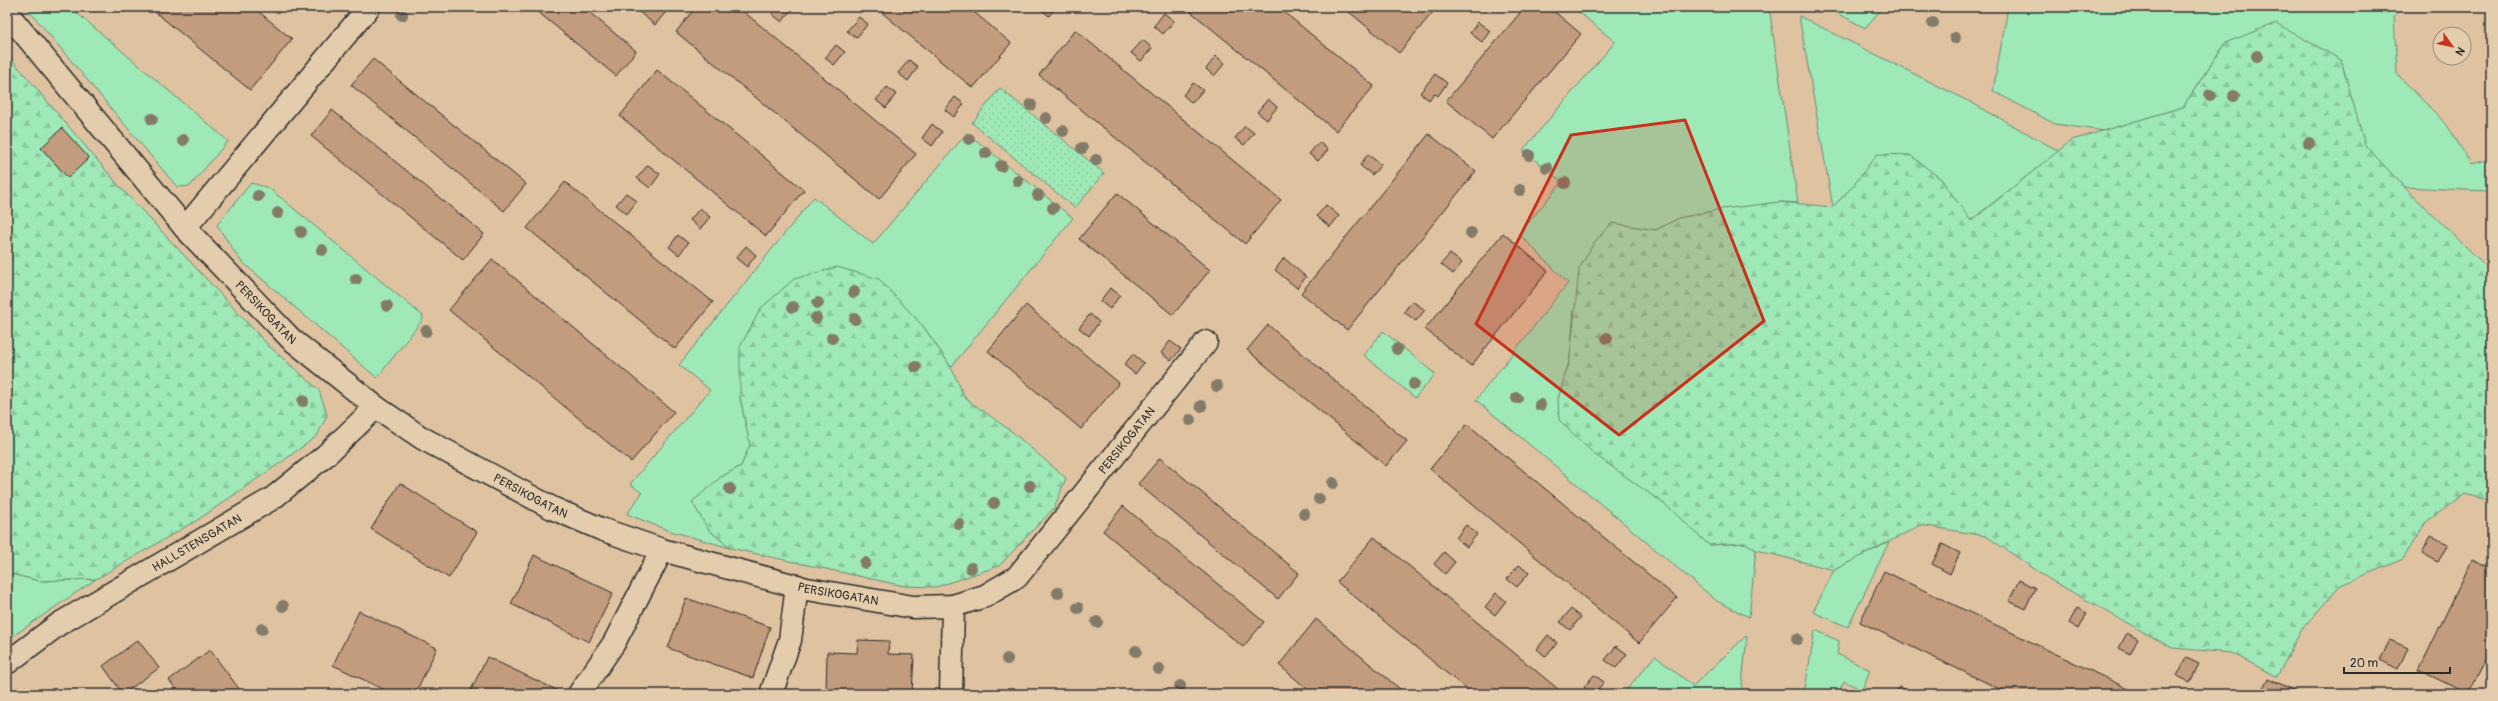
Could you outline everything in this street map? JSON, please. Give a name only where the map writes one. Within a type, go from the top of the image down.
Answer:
[{"type":"street","points":[[186,228],[369,7]]},
{"type":"street","name":"PERSIKOGATAN","points":[[7,13],[186,228],[291,339],[376,407],[422,438],[552,508],[601,529],[662,550],[797,586],[913,607],[953,606],[985,596],[1017,577],[1206,342]]},
{"type":"street","name":"HALLSTENSGATAN","points":[[7,663],[59,624],[273,498],[326,455],[376,407]]},
{"type":"street","points":[[579,694],[614,642],[662,550]]},
{"type":"street","points":[[771,694],[790,640],[797,586]]},
{"type":"street","points":[[951,694],[953,606]]},
{"type":"highlighted area","points":[[1685,120],[1764,321],[1619,435],[1476,324],[1571,135]]},
{"type":"green space","points":[[26,7],[70,7],[228,141],[190,186],[177,187]]},
{"type":"green space","points":[[1573,7],[1769,7],[1798,203],[1780,202],[1679,218],[1656,230],[1612,224],[1574,310],[1570,359],[1558,399],[1709,545],[1746,543],[1756,550],[1749,617],[1717,601],[1476,400],[1568,283],[1519,234],[1562,182],[1523,150],[1615,42]]},
{"type":"green space","points":[[1826,7],[1883,7],[1865,28]]},
{"type":"green space","points":[[2008,7],[2402,7],[2394,17],[2397,74],[2447,125],[2471,164],[2491,159],[2491,197],[2486,191],[2404,187],[2364,145],[2341,60],[2225,43],[2183,107],[2104,131],[2055,124],[1993,91]]},
{"type":"green space","points":[[1799,16],[1972,103],[2059,151],[1970,221],[1941,179],[1853,186],[1833,207]]},
{"type":"green space","points":[[2276,23],[2341,60],[2365,145],[2404,187],[2491,271],[2491,501],[2465,494],[2426,522],[2403,559],[2341,585],[2301,630],[2277,677],[2232,653],[2172,648],[2049,579],[1986,536],[1921,525],[1834,570],[1756,550],[1746,543],[1709,545],[1667,506],[1594,454],[1559,420],[1558,399],[1570,359],[1579,269],[1595,241],[1612,223],[1656,230],[1679,218],[1722,209],[1780,202],[1833,207],[1853,186],[1877,154],[1910,155],[1941,179],[1971,221],[2072,140],[2183,107],[2225,43]]},
{"type":"green space","points":[[7,54],[120,187],[270,347],[319,390],[327,415],[317,436],[283,461],[199,519],[96,579],[40,581],[7,573]]},
{"type":"green space","points":[[1000,88],[1104,173],[1075,208],[972,123]]},
{"type":"green space","points":[[967,133],[1073,218],[951,367],[923,326],[740,397],[750,445],[741,466],[721,477],[708,529],[730,548],[667,530],[627,514],[642,493],[630,484],[710,390],[679,365],[814,197],[873,244]]},
{"type":"green space","points":[[251,183],[269,188],[423,316],[423,319],[377,378],[240,260],[217,225]]},
{"type":"green space","points":[[837,267],[879,279],[923,326],[951,367],[965,398],[1011,431],[1066,478],[1054,508],[999,566],[936,587],[904,586],[730,548],[708,529],[692,502],[721,477],[741,466],[750,445],[740,397],[740,347],[761,308],[794,279]]},
{"type":"green space","points":[[1383,331],[1435,374],[1415,398],[1364,355]]},
{"type":"green space","points":[[1889,542],[1848,627],[1813,612],[1834,570]]},
{"type":"green space","points":[[7,573],[40,581],[96,579],[7,640]]},
{"type":"green space","points":[[1815,630],[1839,641],[1837,654],[1870,670],[1862,690],[1844,681],[1838,694],[1804,694]]},
{"type":"green space","points":[[1747,635],[1741,694],[1623,694],[1655,656],[1693,686]]},
{"type":"building","points":[[149,7],[253,7],[292,39],[250,90]]},
{"type":"building","points":[[532,7],[583,7],[636,51],[616,76]]},
{"type":"building","points":[[633,7],[670,7],[655,25]]},
{"type":"building","points":[[696,7],[738,7],[916,154],[879,199],[676,32]]},
{"type":"building","points":[[778,7],[792,9],[782,22],[772,14]]},
{"type":"building","points":[[875,7],[968,7],[1011,43],[973,88]]},
{"type":"building","points":[[1038,7],[1056,7],[1049,16]]},
{"type":"building","points":[[1185,7],[1278,7],[1374,86],[1336,131]]},
{"type":"building","points":[[1343,7],[1437,7],[1399,53]]},
{"type":"building","points":[[1525,7],[1549,7],[1581,34],[1492,139],[1446,101]]},
{"type":"building","points":[[1164,13],[1174,21],[1163,34],[1154,26]]},
{"type":"building","points":[[859,17],[868,24],[856,38],[847,31]]},
{"type":"building","points":[[1478,22],[1490,31],[1482,42],[1470,33]]},
{"type":"building","points":[[1075,30],[1281,200],[1245,244],[1039,75]]},
{"type":"building","points":[[1143,40],[1152,48],[1141,61],[1131,53]]},
{"type":"building","points":[[836,45],[845,52],[834,65],[825,58]]},
{"type":"building","points":[[1216,56],[1225,63],[1214,76],[1206,69]]},
{"type":"building","points":[[373,59],[526,184],[504,211],[351,85]]},
{"type":"building","points":[[909,60],[918,67],[908,81],[898,73]]},
{"type":"building","points":[[657,70],[804,190],[766,236],[620,116]]},
{"type":"building","points":[[1435,74],[1447,83],[1438,96],[1434,93],[1429,100],[1420,93]]},
{"type":"building","points":[[1193,83],[1203,90],[1192,103],[1183,95]]},
{"type":"building","points":[[887,87],[896,94],[886,108],[876,100]]},
{"type":"building","points":[[955,97],[964,104],[954,117],[945,110]]},
{"type":"building","points":[[1268,99],[1277,107],[1267,120],[1257,112]]},
{"type":"building","points":[[332,110],[484,234],[463,260],[311,136]]},
{"type":"building","points":[[932,124],[942,132],[932,146],[922,138]]},
{"type":"building","points":[[1245,126],[1254,133],[1244,145],[1235,138]]},
{"type":"building","points":[[62,128],[89,158],[68,178],[41,148]]},
{"type":"building","points":[[1429,134],[1476,171],[1347,330],[1301,293]]},
{"type":"building","points":[[1319,142],[1328,150],[1318,161],[1309,154]]},
{"type":"building","points":[[1368,154],[1381,165],[1372,175],[1360,165]]},
{"type":"building","points":[[648,165],[660,174],[650,188],[637,178]]},
{"type":"building","points":[[565,182],[713,302],[675,349],[527,228]]},
{"type":"building","points":[[626,193],[637,201],[627,214],[616,205]]},
{"type":"building","points":[[1117,193],[1210,270],[1173,315],[1079,239]]},
{"type":"building","points":[[1326,205],[1339,216],[1330,227],[1317,216]]},
{"type":"building","points":[[700,208],[710,217],[700,229],[690,220]]},
{"type":"building","points":[[1503,233],[1548,271],[1471,366],[1425,329]]},
{"type":"building","points":[[678,235],[688,243],[679,255],[669,247]]},
{"type":"building","points":[[746,246],[756,255],[747,267],[736,258]]},
{"type":"building","points":[[1450,254],[1462,263],[1453,274],[1441,264]]},
{"type":"building","points":[[1284,258],[1306,277],[1297,288],[1275,270]]},
{"type":"building","points":[[492,259],[674,412],[631,462],[449,310]]},
{"type":"building","points":[[1110,288],[1120,295],[1110,309],[1100,301]]},
{"type":"building","points":[[1412,301],[1425,310],[1416,321],[1404,312]]},
{"type":"building","points":[[1026,305],[1119,383],[1081,429],[988,351]]},
{"type":"building","points":[[1090,314],[1099,322],[1089,336],[1079,328]]},
{"type":"building","points":[[1268,325],[1407,441],[1386,466],[1247,350]]},
{"type":"building","points":[[1170,341],[1181,349],[1171,361],[1161,353]]},
{"type":"building","points":[[1133,354],[1144,363],[1135,374],[1124,365]]},
{"type":"building","points":[[1467,424],[1677,598],[1639,643],[1430,469]]},
{"type":"building","points":[[1160,458],[1299,573],[1278,599],[1138,484]]},
{"type":"building","points":[[400,483],[477,532],[449,578],[371,529]]},
{"type":"building","points":[[1123,506],[1264,622],[1243,647],[1103,531]]},
{"type":"building","points":[[1466,525],[1477,534],[1467,547],[1456,538]]},
{"type":"building","points":[[2431,536],[2448,544],[2438,562],[2422,553]]},
{"type":"building","points":[[1374,537],[1564,694],[1472,694],[1337,582]]},
{"type":"building","points":[[1942,544],[1960,553],[1950,574],[1932,564]]},
{"type":"building","points":[[1444,552],[1455,562],[1445,574],[1434,564]]},
{"type":"building","points":[[534,555],[613,593],[589,642],[511,604]]},
{"type":"building","points":[[2472,560],[2491,569],[2491,649],[2468,694],[2419,670]]},
{"type":"building","points":[[1519,565],[1529,573],[1517,587],[1507,579]]},
{"type":"building","points":[[1884,571],[2139,694],[2010,694],[1860,622]]},
{"type":"building","points":[[2019,580],[2035,588],[2025,609],[2009,601]]},
{"type":"building","points":[[1496,593],[1506,601],[1495,615],[1485,607]]},
{"type":"building","points":[[686,598],[770,627],[753,678],[668,648]]},
{"type":"building","points":[[2077,608],[2087,613],[2079,629],[2069,623]]},
{"type":"building","points":[[1571,609],[1581,617],[1570,630],[1560,622]]},
{"type":"building","points":[[359,611],[437,648],[415,694],[393,694],[333,665]]},
{"type":"building","points":[[1316,619],[1406,694],[1313,694],[1279,665]]},
{"type":"building","points":[[2127,633],[2138,639],[2130,654],[2119,648]]},
{"type":"building","points":[[1548,635],[1557,643],[1546,657],[1537,649]]},
{"type":"building","points":[[138,640],[159,668],[123,694],[103,666]]},
{"type":"building","points":[[858,640],[889,641],[888,654],[914,655],[912,694],[826,694],[827,652],[857,653]]},
{"type":"building","points":[[2390,640],[2408,648],[2398,669],[2380,660]]},
{"type":"building","points":[[1616,646],[1627,654],[1616,668],[1605,660]]},
{"type":"building","points":[[210,650],[243,694],[180,694],[169,680]]},
{"type":"building","points":[[487,657],[563,693],[563,694],[469,694]]},
{"type":"building","points":[[2186,658],[2199,664],[2190,682],[2177,676]]},
{"type":"building","points":[[1594,675],[1604,682],[1594,694],[1592,694],[1584,687]]},
{"type":"building","points":[[2268,678],[2302,694],[2260,694]]},
{"type":"building","points":[[1899,687],[1913,694],[1896,694]]}]
